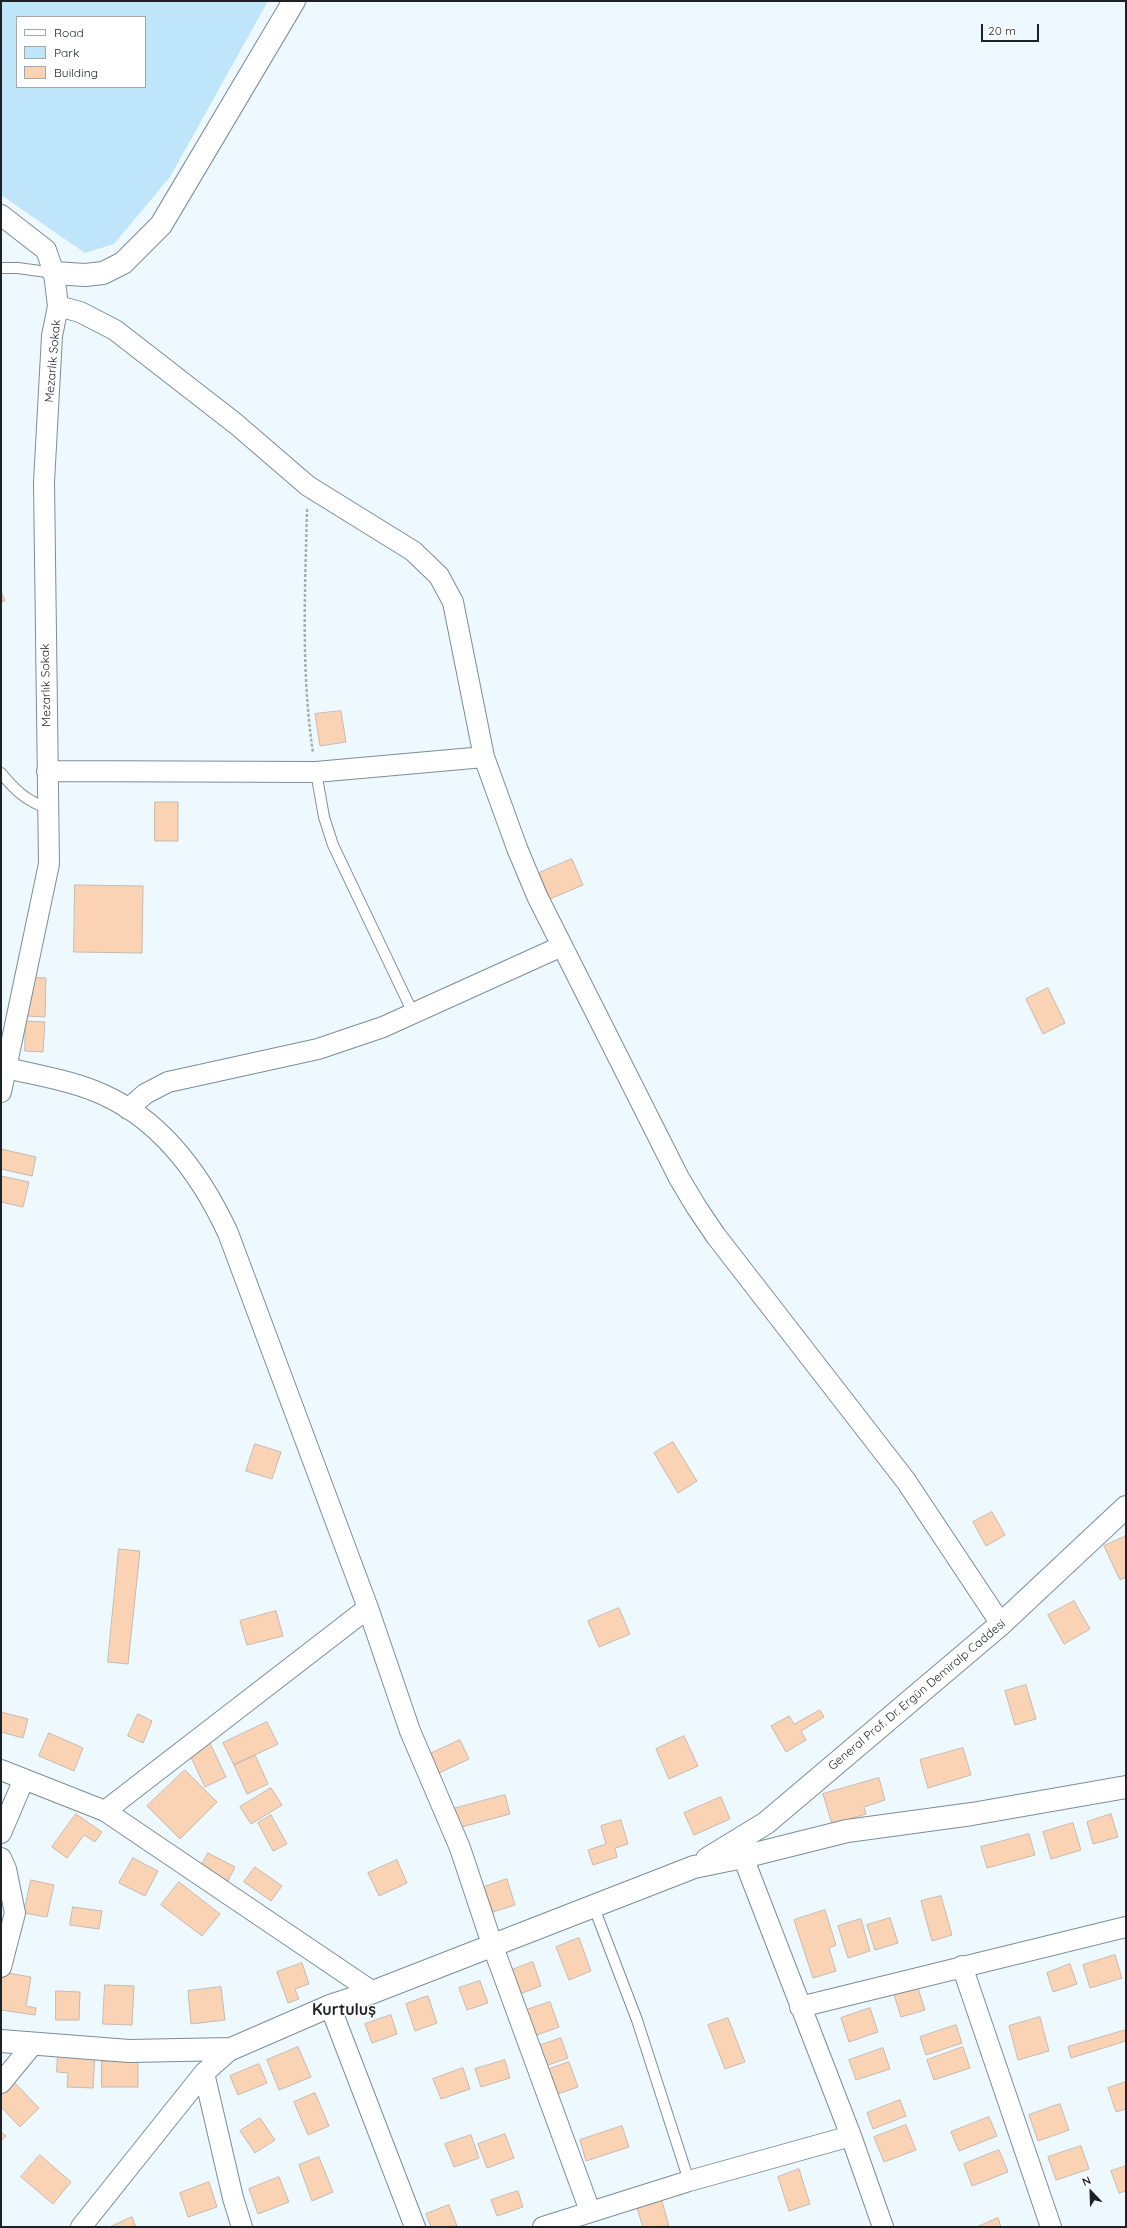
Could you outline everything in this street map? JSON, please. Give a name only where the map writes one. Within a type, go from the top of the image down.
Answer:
[{"type":"street","points":[[54,273],[85,275],[102,273],[124,263],[161,225],[294,1]]},
{"type":"street","name":"Mezarlık Sokak","points":[[1,215],[46,250],[54,273],[58,306],[52,336],[44,482],[49,864],[4,1068],[1,1092]]},
{"type":"street","points":[[58,306],[80,312],[115,330],[236,424],[308,486],[413,551],[439,576],[453,602],[484,756],[517,848],[537,896],[679,1178],[716,1236],[906,1481],[1001,1624]]},
{"type":"street","points":[[47,771],[316,772],[484,756]]},
{"type":"street","points":[[128,1110],[145,1094],[168,1082],[318,1049],[353,1038],[413,1013],[562,946]]},
{"type":"street","points":[[4,1068],[79,1086],[105,1096],[128,1110],[153,1128],[175,1150],[193,1170],[213,1201],[228,1234],[368,1608],[410,1731],[460,1848],[492,1944],[590,2211]]},
{"type":"street","name":"General Prof. Dr. Ergün Demiralp Caddesi","points":[[694,1867],[766,1823],[1001,1624],[1126,1507]]},
{"type":"street","points":[[105,1811],[368,1608]]},
{"type":"street","points":[[1,1770],[105,1811],[372,1992]]},
{"type":"street","points":[[1,1833],[24,1779]]},
{"type":"street","points":[[84,2226],[204,2073],[232,2049],[330,2006],[372,1992],[492,1944],[694,1867],[743,1857],[847,1831],[972,1814],[1126,1787]]},
{"type":"street","points":[[743,1857],[800,2008],[851,2136],[883,2227]]},
{"type":"street","points":[[1,1858],[6,1869],[15,1913],[1,1967]]},
{"type":"street","points":[[800,2008],[962,1966],[1126,1927]]},
{"type":"street","points":[[962,1966],[1051,2227]]},
{"type":"street","points":[[330,2006],[414,2227]]},
{"type":"street","points":[[1,2041],[128,2051],[232,2049]]},
{"type":"street","points":[[1,2083],[34,2043]]},
{"type":"street","points":[[204,2073],[233,2198],[242,2227]]},
{"type":"street","points":[[543,2227],[689,2181],[851,2136]]},
{"type":"lane","points":[[1,268],[18,268],[54,273]]},
{"type":"lane","points":[[316,772],[324,817],[333,845],[413,1013]]},
{"type":"lane","points":[[1,773],[19,793],[30,801],[48,808]]},
{"type":"lane","points":[[593,1905],[637,2020],[689,2181]]},
{"type":"path","points":[[308,486],[303,646],[306,696],[316,772]]},
{"type":"green space","points":[[1,1],[268,1],[170,177],[114,244],[85,253],[1,195]]},
{"type":"building","points":[[1,591],[5,601],[1,602]]},
{"type":"building","points":[[341,711],[346,742],[320,746],[315,714]]},
{"type":"building","points":[[155,802],[178,802],[178,841],[155,841]]},
{"type":"building","points":[[572,859],[583,885],[550,899],[539,873]]},
{"type":"building","points":[[75,885],[143,886],[142,953],[74,952]]},
{"type":"building","points":[[27,977],[46,978],[45,1017],[26,1016]]},
{"type":"building","points":[[1048,988],[1065,1023],[1043,1034],[1026,999]]},
{"type":"building","points":[[26,1021],[45,1022],[43,1052],[25,1051]]},
{"type":"building","points":[[1,1149],[36,1157],[32,1176],[1,1169]]},
{"type":"building","points":[[1,1176],[29,1182],[23,1207],[1,1202]]},
{"type":"building","points":[[673,1442],[697,1481],[678,1493],[654,1453]]},
{"type":"building","points":[[255,1444],[281,1452],[272,1479],[246,1471]]},
{"type":"building","points":[[992,1512],[1005,1535],[986,1546],[973,1522]]},
{"type":"building","points":[[1126,1536],[1126,1577],[1120,1580],[1104,1546]]},
{"type":"building","points":[[119,1549],[140,1551],[128,1664],[108,1662]]},
{"type":"building","points":[[1074,1601],[1090,1629],[1064,1644],[1048,1615]]},
{"type":"building","points":[[619,1608],[630,1634],[599,1647],[588,1621]]},
{"type":"building","points":[[276,1611],[283,1636],[247,1645],[240,1621]]},
{"type":"building","points":[[1026,1685],[1036,1719],[1015,1725],[1005,1691]]},
{"type":"building","points":[[820,1710],[824,1717],[801,1731],[806,1740],[786,1752],[771,1726],[789,1716],[794,1724]]},
{"type":"building","points":[[1,1712],[28,1719],[23,1738],[1,1732]]},
{"type":"building","points":[[138,1714],[152,1721],[143,1743],[128,1736]]},
{"type":"building","points":[[267,1722],[278,1744],[234,1765],[223,1743]]},
{"type":"building","points":[[49,1733],[83,1748],[74,1771],[39,1756]]},
{"type":"building","points":[[684,1736],[698,1766],[669,1779],[656,1749]]},
{"type":"building","points":[[460,1740],[469,1759],[439,1773],[430,1754]]},
{"type":"building","points":[[209,1741],[226,1777],[205,1787],[188,1751]]},
{"type":"building","points":[[963,1748],[971,1775],[928,1788],[920,1760]]},
{"type":"building","points":[[255,1755],[268,1784],[247,1794],[234,1765]]},
{"type":"building","points":[[185,1770],[217,1802],[180,1839],[147,1806]]},
{"type":"building","points":[[879,1778],[885,1800],[864,1807],[866,1814],[832,1824],[823,1794]]},
{"type":"building","points":[[271,1788],[282,1805],[251,1824],[240,1807]]},
{"type":"building","points":[[505,1795],[510,1814],[454,1829],[449,1810]]},
{"type":"building","points":[[721,1797],[730,1819],[694,1835],[684,1813]]},
{"type":"building","points":[[76,1814],[102,1832],[95,1842],[84,1835],[67,1858],[52,1847]]},
{"type":"building","points":[[1111,1814],[1118,1837],[1093,1844],[1087,1822]]},
{"type":"building","points":[[271,1815],[287,1844],[273,1851],[258,1823]]},
{"type":"building","points":[[621,1820],[628,1844],[615,1848],[617,1857],[593,1865],[588,1850],[606,1844],[601,1826]]},
{"type":"building","points":[[1073,1823],[1081,1850],[1051,1859],[1043,1832]]},
{"type":"building","points":[[1029,1834],[1035,1855],[987,1868],[981,1847]]},
{"type":"building","points":[[208,1853],[235,1867],[228,1881],[201,1867]]},
{"type":"building","points":[[133,1858],[158,1871],[145,1896],[119,1883]]},
{"type":"building","points":[[397,1860],[407,1883],[379,1896],[368,1873]]},
{"type":"building","points":[[255,1867],[282,1886],[271,1901],[244,1882]]},
{"type":"building","points":[[507,1879],[515,1905],[493,1912],[484,1887]]},
{"type":"building","points":[[31,1880],[54,1885],[47,1917],[24,1913]]},
{"type":"building","points":[[179,1882],[220,1914],[202,1936],[161,1905]]},
{"type":"building","points":[[941,1896],[952,1935],[932,1941],[921,1901]]},
{"type":"building","points":[[73,1907],[102,1911],[99,1929],[70,1925]]},
{"type":"building","points":[[825,1910],[836,1945],[829,1948],[836,1971],[813,1978],[794,1920]]},
{"type":"building","points":[[890,1918],[898,1943],[875,1950],[867,1925]]},
{"type":"building","points":[[861,1919],[870,1951],[848,1958],[838,1926]]},
{"type":"building","points":[[579,1938],[591,1971],[569,1980],[556,1947]]},
{"type":"building","points":[[1115,1955],[1122,1978],[1090,1988],[1083,1965]]},
{"type":"building","points":[[533,1962],[541,1986],[517,1995],[509,1971]]},
{"type":"building","points":[[302,1963],[309,1984],[295,1989],[299,1999],[288,2003],[277,1972]]},
{"type":"building","points":[[1070,1964],[1077,1984],[1053,1992],[1047,1973]]},
{"type":"building","points":[[2,1972],[31,1977],[26,2006],[36,2008],[35,2015],[1,2010]]},
{"type":"building","points":[[480,1981],[488,2003],[467,2010],[459,1988]]},
{"type":"building","points":[[105,1985],[134,1986],[132,2025],[103,2024]]},
{"type":"building","points":[[221,1987],[225,2020],[191,2024],[188,1991]]},
{"type":"building","points":[[918,1988],[925,2010],[901,2017],[894,1995]]},
{"type":"building","points":[[56,1991],[80,1992],[79,2020],[56,2020]]},
{"type":"building","points":[[428,1996],[437,2023],[415,2031],[406,2004]]},
{"type":"building","points":[[550,2002],[559,2027],[529,2038],[520,2012]]},
{"type":"building","points":[[870,2008],[878,2032],[849,2042],[841,2018]]},
{"type":"building","points":[[391,2015],[397,2034],[372,2043],[365,2024]]},
{"type":"building","points":[[1040,2017],[1049,2051],[1018,2060],[1009,2026]]},
{"type":"building","points":[[728,2018],[745,2062],[725,2069],[708,2025]]},
{"type":"building","points":[[956,2025],[962,2043],[926,2055],[920,2037]]},
{"type":"building","points":[[1126,2030],[1126,2041],[1071,2058],[1068,2047]]},
{"type":"building","points":[[561,2038],[568,2058],[540,2068],[533,2048]]},
{"type":"building","points":[[298,2047],[311,2077],[279,2090],[267,2060]]},
{"type":"building","points":[[963,2047],[970,2068],[934,2080],[927,2060]]},
{"type":"building","points":[[883,2048],[890,2069],[856,2080],[849,2060]]},
{"type":"building","points":[[58,2053],[95,2055],[93,2088],[67,2087],[68,2073],[57,2072]]},
{"type":"building","points":[[505,2060],[510,2078],[481,2087],[475,2069]]},
{"type":"building","points":[[102,2061],[138,2061],[138,2087],[102,2087]]},
{"type":"building","points":[[569,2062],[578,2087],[558,2094],[549,2069]]},
{"type":"building","points":[[259,2064],[267,2083],[238,2095],[230,2076]]},
{"type":"building","points":[[463,2068],[470,2089],[441,2099],[433,2079]]},
{"type":"building","points":[[12,2080],[39,2108],[20,2127],[1,2107],[1,2091]]},
{"type":"building","points":[[1126,2082],[1126,2109],[1116,2112],[1108,2088]]},
{"type":"building","points":[[315,2093],[329,2126],[308,2135],[294,2102]]},
{"type":"building","points":[[900,2100],[906,2116],[873,2129],[867,2113]]},
{"type":"building","points":[[1060,2104],[1069,2130],[1038,2141],[1029,2115]]},
{"type":"building","points":[[989,2117],[997,2136],[959,2151],[951,2132]]},
{"type":"building","points":[[260,2118],[275,2140],[255,2153],[240,2131]]},
{"type":"building","points":[[906,2125],[916,2150],[884,2162],[874,2137]]},
{"type":"building","points":[[622,2126],[629,2147],[586,2161],[580,2140]]},
{"type":"building","points":[[1,2132],[6,2136],[1,2141]]},
{"type":"building","points":[[505,2134],[514,2158],[487,2168],[478,2144]]},
{"type":"building","points":[[471,2135],[479,2158],[454,2167],[445,2144]]},
{"type":"building","points":[[1081,2146],[1089,2169],[1056,2180],[1048,2157]]},
{"type":"building","points":[[999,2150],[1008,2172],[972,2186],[964,2164]]},
{"type":"building","points":[[40,2155],[71,2182],[53,2204],[21,2177]]},
{"type":"building","points":[[319,2157],[333,2192],[312,2201],[299,2165]]},
{"type":"building","points":[[1126,2166],[1126,2191],[1119,2193],[1111,2171]]},
{"type":"building","points":[[799,2169],[810,2204],[789,2211],[778,2177]]},
{"type":"building","points":[[279,2177],[289,2202],[258,2214],[249,2189]]},
{"type":"building","points":[[209,2182],[217,2207],[188,2217],[180,2193]]},
{"type":"building","points":[[518,2191],[523,2207],[497,2216],[491,2200]]},
{"type":"building","points":[[661,2198],[669,2226],[643,2227],[636,2205]]},
{"type":"building","points":[[449,2205],[457,2226],[431,2227],[426,2214]]},
{"type":"building","points":[[132,2217],[136,2227],[110,2227]]},
{"type":"building","points":[[998,2218],[1001,2227],[977,2227]]},
{"type":"district","name":"Kurtuluş","points":[[344,2010]]}]
